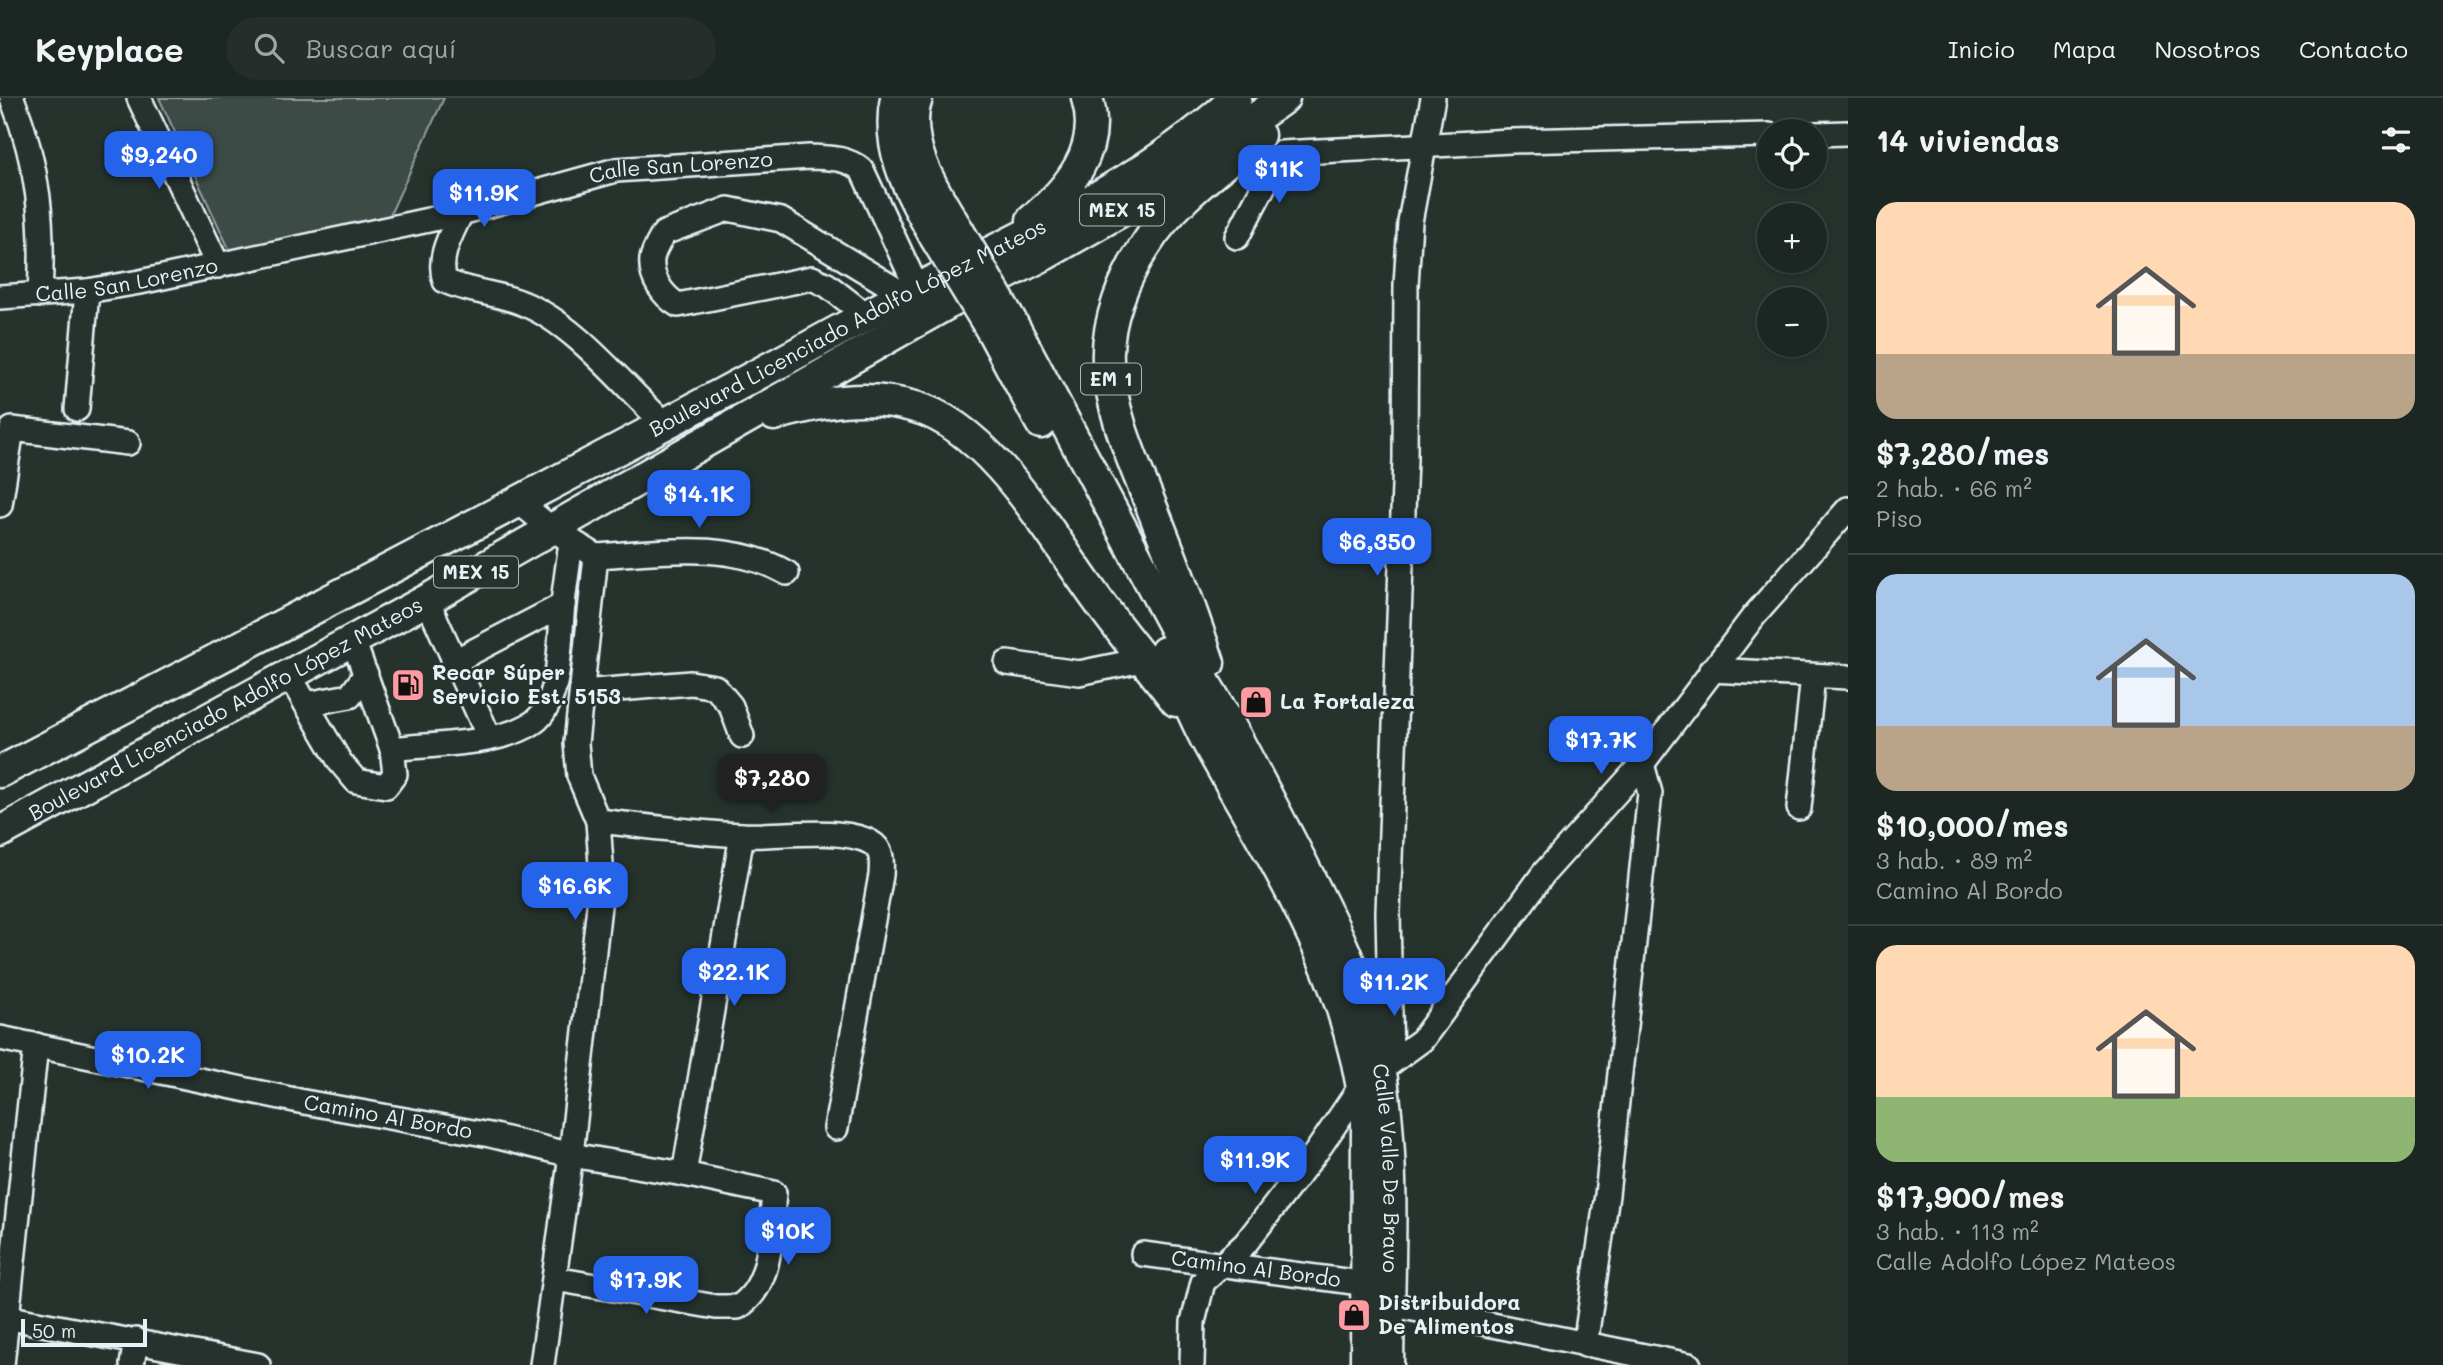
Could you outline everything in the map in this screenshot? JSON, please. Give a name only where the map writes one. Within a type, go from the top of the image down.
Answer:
[{"type":"main road","name":"EM 1","points":[[896,98],[892,144],[900,168],[947,234],[1224,714]]},
{"type":"main road","name":"EM 1","points":[[917,98],[915,130],[919,153],[947,234]]},
{"type":"main road","points":[[997,250],[1065,191],[1083,161],[1090,135],[1087,98]]},
{"type":"main road","name":"Boulevard Licenciado Adolfo López Mateos","points":[[0,772],[665,425],[911,291],[997,250],[1124,183],[1213,119],[1236,98]]},
{"type":"main road","name":"Boulevard Licenciado Adolfo López Mateos","points":[[0,832],[427,600],[562,535],[732,426],[947,304],[1044,255],[1142,199],[1284,98]]},
{"type":"main road","name":"EM 1","points":[[1224,714],[1192,612],[1128,449],[1113,398],[1108,359],[1112,323],[1127,279],[1145,245],[1169,214],[1298,98]]},
{"type":"main road","name":"EM 1","points":[[1001,326],[1177,675],[1208,743]]},
{"type":"main road","name":"EM 1","points":[[732,426],[839,399],[871,400],[916,407],[960,431],[1006,474],[1033,506],[1142,660],[1208,743]]},
{"type":"main road","name":"Calle Valle De Bravo","points":[[1224,714],[1329,915],[1353,972],[1378,1072],[1367,1134],[1378,1294],[1388,1365]]},
{"type":"main road","name":"Calle Valle De Bravo","points":[[1208,743],[1310,926],[1378,1072]]},
{"type":"main road","name":"Calle Valle De Bravo","points":[[1366,1365],[1378,1294]]},
{"type":"street","points":[[12,98],[27,136],[39,185],[40,295]]},
{"type":"street","points":[[139,98],[218,266]]},
{"type":"street","points":[[1378,1072],[1388,912],[1405,459],[1406,285],[1410,222],[1422,145],[1433,98]]},
{"type":"street","points":[[1827,134],[1848,133]]},
{"type":"street","points":[[1237,237],[1281,153],[1422,145],[1757,135]]},
{"type":"street","name":"Calle San Lorenzo","points":[[0,297],[87,291],[218,266],[461,213],[616,170],[838,158],[852,162],[862,170],[911,291]]},
{"type":"street","points":[[867,316],[827,285],[813,278],[678,305],[665,297],[657,283],[652,259],[664,233],[728,209],[780,220],[911,291]]},
{"type":"street","points":[[461,213],[443,253],[441,270],[445,281],[523,303],[547,316],[578,340],[665,425]]},
{"type":"street","points":[[77,409],[87,291]]},
{"type":"street","points":[[0,505],[12,429],[128,443]]},
{"type":"street","points":[[519,502],[562,535],[596,556],[680,551],[719,553],[751,556],[787,573]]},
{"type":"street","points":[[1192,1365],[1193,1322],[1203,1282],[1245,1244],[1378,1072],[1422,1040],[1544,873],[1642,764],[1754,616],[1848,509]]},
{"type":"street","points":[[392,749],[489,737],[518,730],[542,715],[553,693],[563,605],[562,535]]},
{"type":"street","points":[[542,1365],[571,1155],[599,906],[601,864],[598,821],[579,776],[576,743],[596,556]]},
{"type":"street","points":[[427,600],[489,737]]},
{"type":"street","points":[[453,662],[563,605]]},
{"type":"street","points":[[289,675],[340,762],[356,781],[376,786],[392,782],[395,774],[392,749],[353,640]]},
{"type":"street","points":[[1007,663],[1079,673],[1142,660]]},
{"type":"street","points":[[1711,670],[1848,677]]},
{"type":"street","points":[[306,704],[350,696],[366,674]]},
{"type":"street","points":[[1799,808],[1813,676]]},
{"type":"street","points":[[582,692],[691,683],[715,687],[731,706],[742,736]]},
{"type":"street","points":[[1585,1345],[1607,1195],[1650,793],[1642,764]]},
{"type":"street","points":[[598,821],[742,835],[839,835],[862,839],[872,844],[882,859],[836,1128]]},
{"type":"street","points":[[684,1174],[742,835]]},
{"type":"street","name":"Camino Al Bordo","points":[[0,1038],[304,1102],[540,1145],[571,1155],[684,1174],[774,1193],[766,1262],[756,1289],[738,1307],[716,1307],[555,1279]]},
{"type":"street","points":[[2,1365],[3,1317],[36,1045]]},
{"type":"street","name":"Camino Al Bordo","points":[[1143,1254],[1226,1263],[1378,1294],[1585,1345],[1689,1365]]},
{"type":"street","points":[[3,1317],[258,1365]]},
{"type":"street","points":[[132,1365],[136,1340]]},
{"type":"shaded area","points":[[159,98],[444,98],[387,221],[231,253]]},
{"type":"place","name":"Recar Súper Servicio Est. 5153","points":[[408,685]]},
{"type":"place","name":"La Fortaleza","points":[[1256,702]]},
{"type":"place","name":"Distribuidora De Alimentos","points":[[1354,1315]]}]
